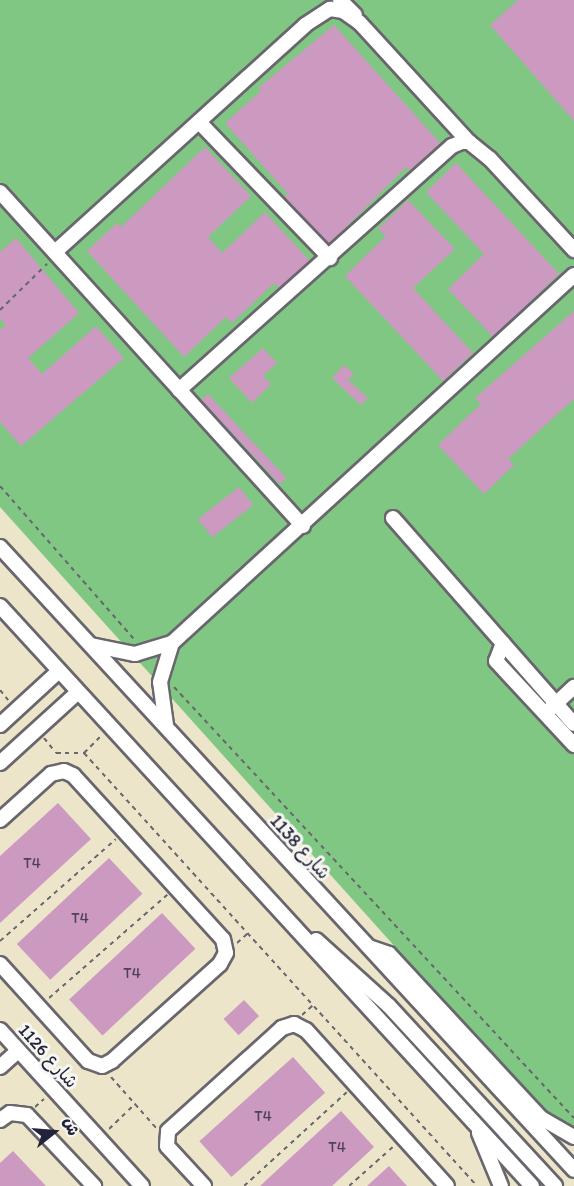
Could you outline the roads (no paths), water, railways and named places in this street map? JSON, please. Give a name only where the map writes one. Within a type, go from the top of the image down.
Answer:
[{"type":"street","points":[[55,252],[305,25],[328,0]]},
{"type":"street","points":[[340,0],[347,4],[359,22],[469,142],[490,159],[574,250]]},
{"type":"street","points":[[305,25],[330,9],[343,11],[359,22]]},
{"type":"street","points":[[199,122],[330,258]]},
{"type":"street","points":[[179,390],[452,147],[469,142]]},
{"type":"street","points":[[0,192],[303,526]]},
{"type":"street","points":[[91,645],[135,654],[172,643],[303,526],[574,275]]},
{"type":"street","points":[[393,518],[502,643],[495,654],[496,661],[561,714],[574,745]]},
{"type":"street","name":"شارع 1138","points":[[0,547],[574,1170]]},
{"type":"street","points":[[0,606],[532,1186]]},
{"type":"street","points":[[166,725],[160,681],[172,643]]},
{"type":"street","points":[[0,725],[59,671]]},
{"type":"street","points":[[561,714],[574,687]]},
{"type":"street","points":[[0,764],[78,692]]},
{"type":"street","points":[[0,820],[51,774],[64,771],[77,778],[223,939],[226,957],[112,1061],[102,1066],[88,1061],[0,964]]},
{"type":"street","points":[[286,916],[389,1006],[555,1186]]},
{"type":"street","points":[[367,946],[389,954],[541,1118],[574,1137]]},
{"type":"street","points":[[204,1186],[170,1150],[166,1139],[170,1127],[289,1025],[306,1030],[447,1186]]},
{"type":"street","name":"شارع 1126","points":[[0,1030],[142,1186]]},
{"type":"street","points":[[0,1067],[18,1051]]},
{"type":"street","points":[[0,1120],[10,1113],[27,1115],[94,1186]]},
{"type":"street","points":[[476,1125],[501,1186]]}]
